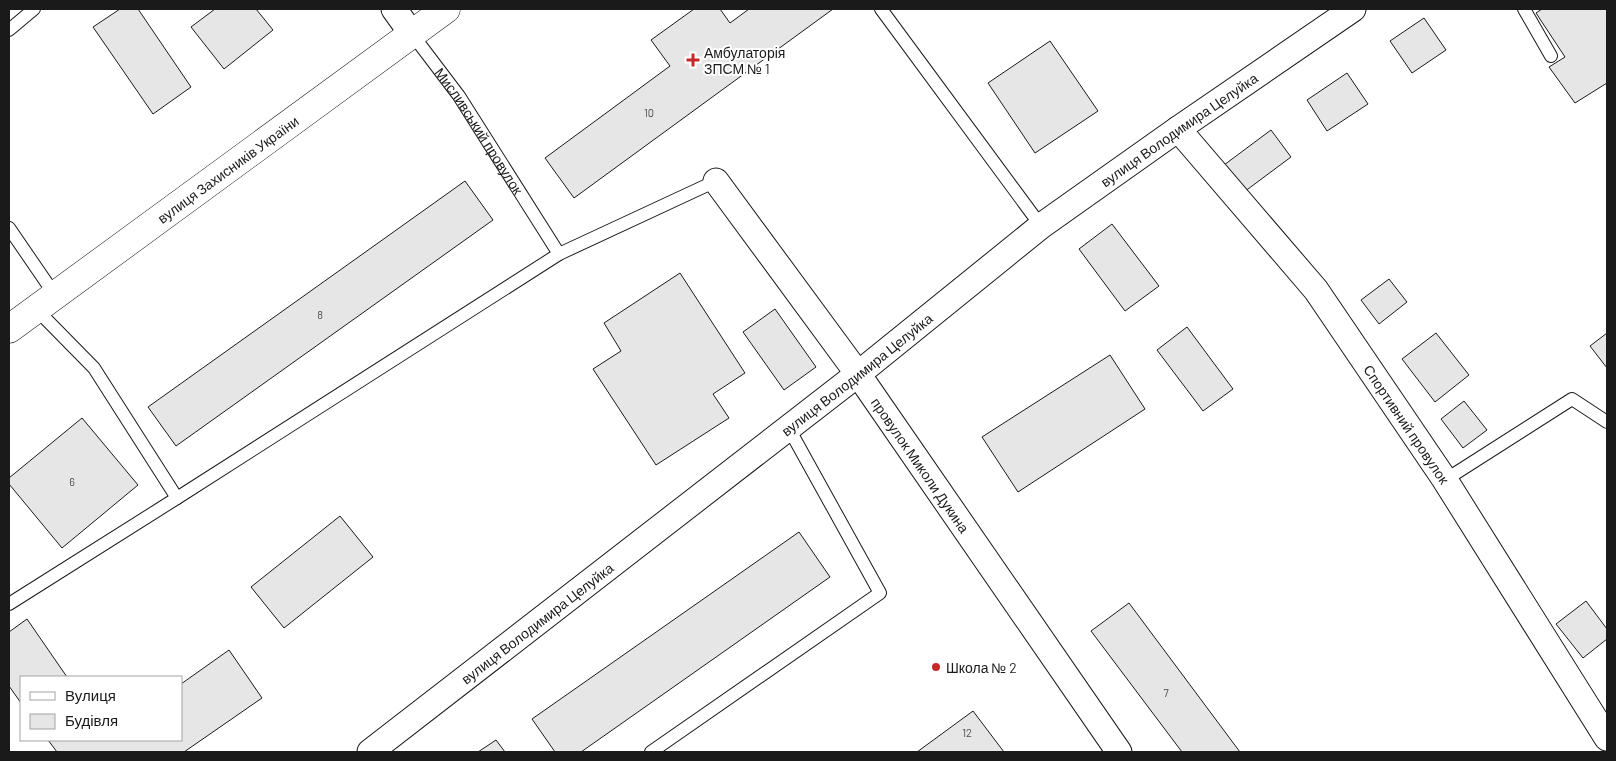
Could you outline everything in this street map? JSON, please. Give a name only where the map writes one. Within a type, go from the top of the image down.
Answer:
[{"type":"street","name":"Мисливський провулок","points":[[394,9],[412,34]]},
{"type":"street","name":"вулиця Захисників України","points":[[9,329],[446,9]]},
{"type":"street","name":"вулиця Володимира Целуйка","points":[[370,752],[858,374],[1041,226],[1353,9]]},
{"type":"street","name":"Спортивний провулок","points":[[1178,129],[1316,290],[1445,480],[1607,738]]},
{"type":"street","name":"провулок Миколи Дукина","points":[[716,181],[858,374],[1119,752]]},
{"type":"lane","points":[[9,30],[34,9]]},
{"type":"lane","points":[[881,9],[1041,226]]},
{"type":"lane","points":[[1524,9],[1551,56]]},
{"type":"lane","name":"Мисливський провулок","points":[[412,34],[459,96],[559,254]]},
{"type":"lane","points":[[9,604],[559,254],[716,181]]},
{"type":"lane","points":[[9,228],[45,302],[94,368],[177,498]]},
{"type":"lane","points":[[1445,480],[1572,399],[1607,422]]},
{"type":"lane","points":[[650,752],[880,593],[788,427]]},
{"type":"building","points":[[120,9],[138,9],[191,87],[153,114],[93,27]]},
{"type":"building","points":[[215,9],[256,9],[273,30],[224,69],[191,27]]},
{"type":"building","points":[[694,9],[720,9],[730,23],[749,9],[833,9],[574,198],[545,158],[670,66],[651,40]]},
{"type":"building","points":[[1542,9],[1607,9],[1607,83],[1575,103],[1549,67],[1565,57],[1536,13]]},
{"type":"building","points":[[1424,18],[1446,50],[1412,73],[1390,41]]},
{"type":"building","points":[[1050,41],[1098,111],[1035,153],[988,83]]},
{"type":"building","points":[[1347,73],[1368,104],[1327,131],[1307,100]]},
{"type":"building","points":[[1271,130],[1291,157],[1244,192],[1224,165]]},
{"type":"building","points":[[465,181],[493,220],[176,446],[148,407]]},
{"type":"building","points":[[1112,224],[1159,286],[1125,311],[1079,249]]},
{"type":"building","points":[[680,273],[745,373],[713,394],[729,418],[656,465],[593,369],[621,351],[604,323]]},
{"type":"building","points":[[1389,279],[1407,302],[1379,324],[1361,300]]},
{"type":"building","points":[[775,309],[816,367],[784,390],[743,332]]},
{"type":"building","points":[[1187,327],[1233,389],[1203,411],[1157,350]]},
{"type":"building","points":[[1436,333],[1469,375],[1435,402],[1402,359]]},
{"type":"building","points":[[1607,333],[1607,368],[1590,346]]},
{"type":"building","points":[[1110,355],[1145,409],[1018,492],[982,437]]},
{"type":"building","points":[[1464,401],[1487,430],[1463,448],[1441,419]]},
{"type":"building","points":[[82,418],[138,485],[62,548],[9,484],[9,478]]},
{"type":"building","points":[[340,516],[373,557],[284,628],[251,587]]},
{"type":"building","points":[[799,532],[830,577],[581,752],[555,752],[532,719]]},
{"type":"building","points":[[1586,601],[1607,629],[1607,639],[1583,658],[1556,624]]},
{"type":"building","points":[[1129,603],[1240,752],[1182,752],[1091,631]]},
{"type":"building","points":[[27,619],[66,676],[20,676],[20,702],[9,686],[9,632]]},
{"type":"building","points":[[229,650],[262,698],[184,752],[57,752],[49,741],[182,741],[182,683]]},
{"type":"building","points":[[973,711],[1004,752],[917,752]]},
{"type":"building","points":[[496,740],[505,752],[478,752]]},
{"type":"place","name":"Амбулаторія ЗПСМ № 1","points":[[693,60]]},
{"type":"place","name":"Школа № 2","points":[[936,667]]}]
